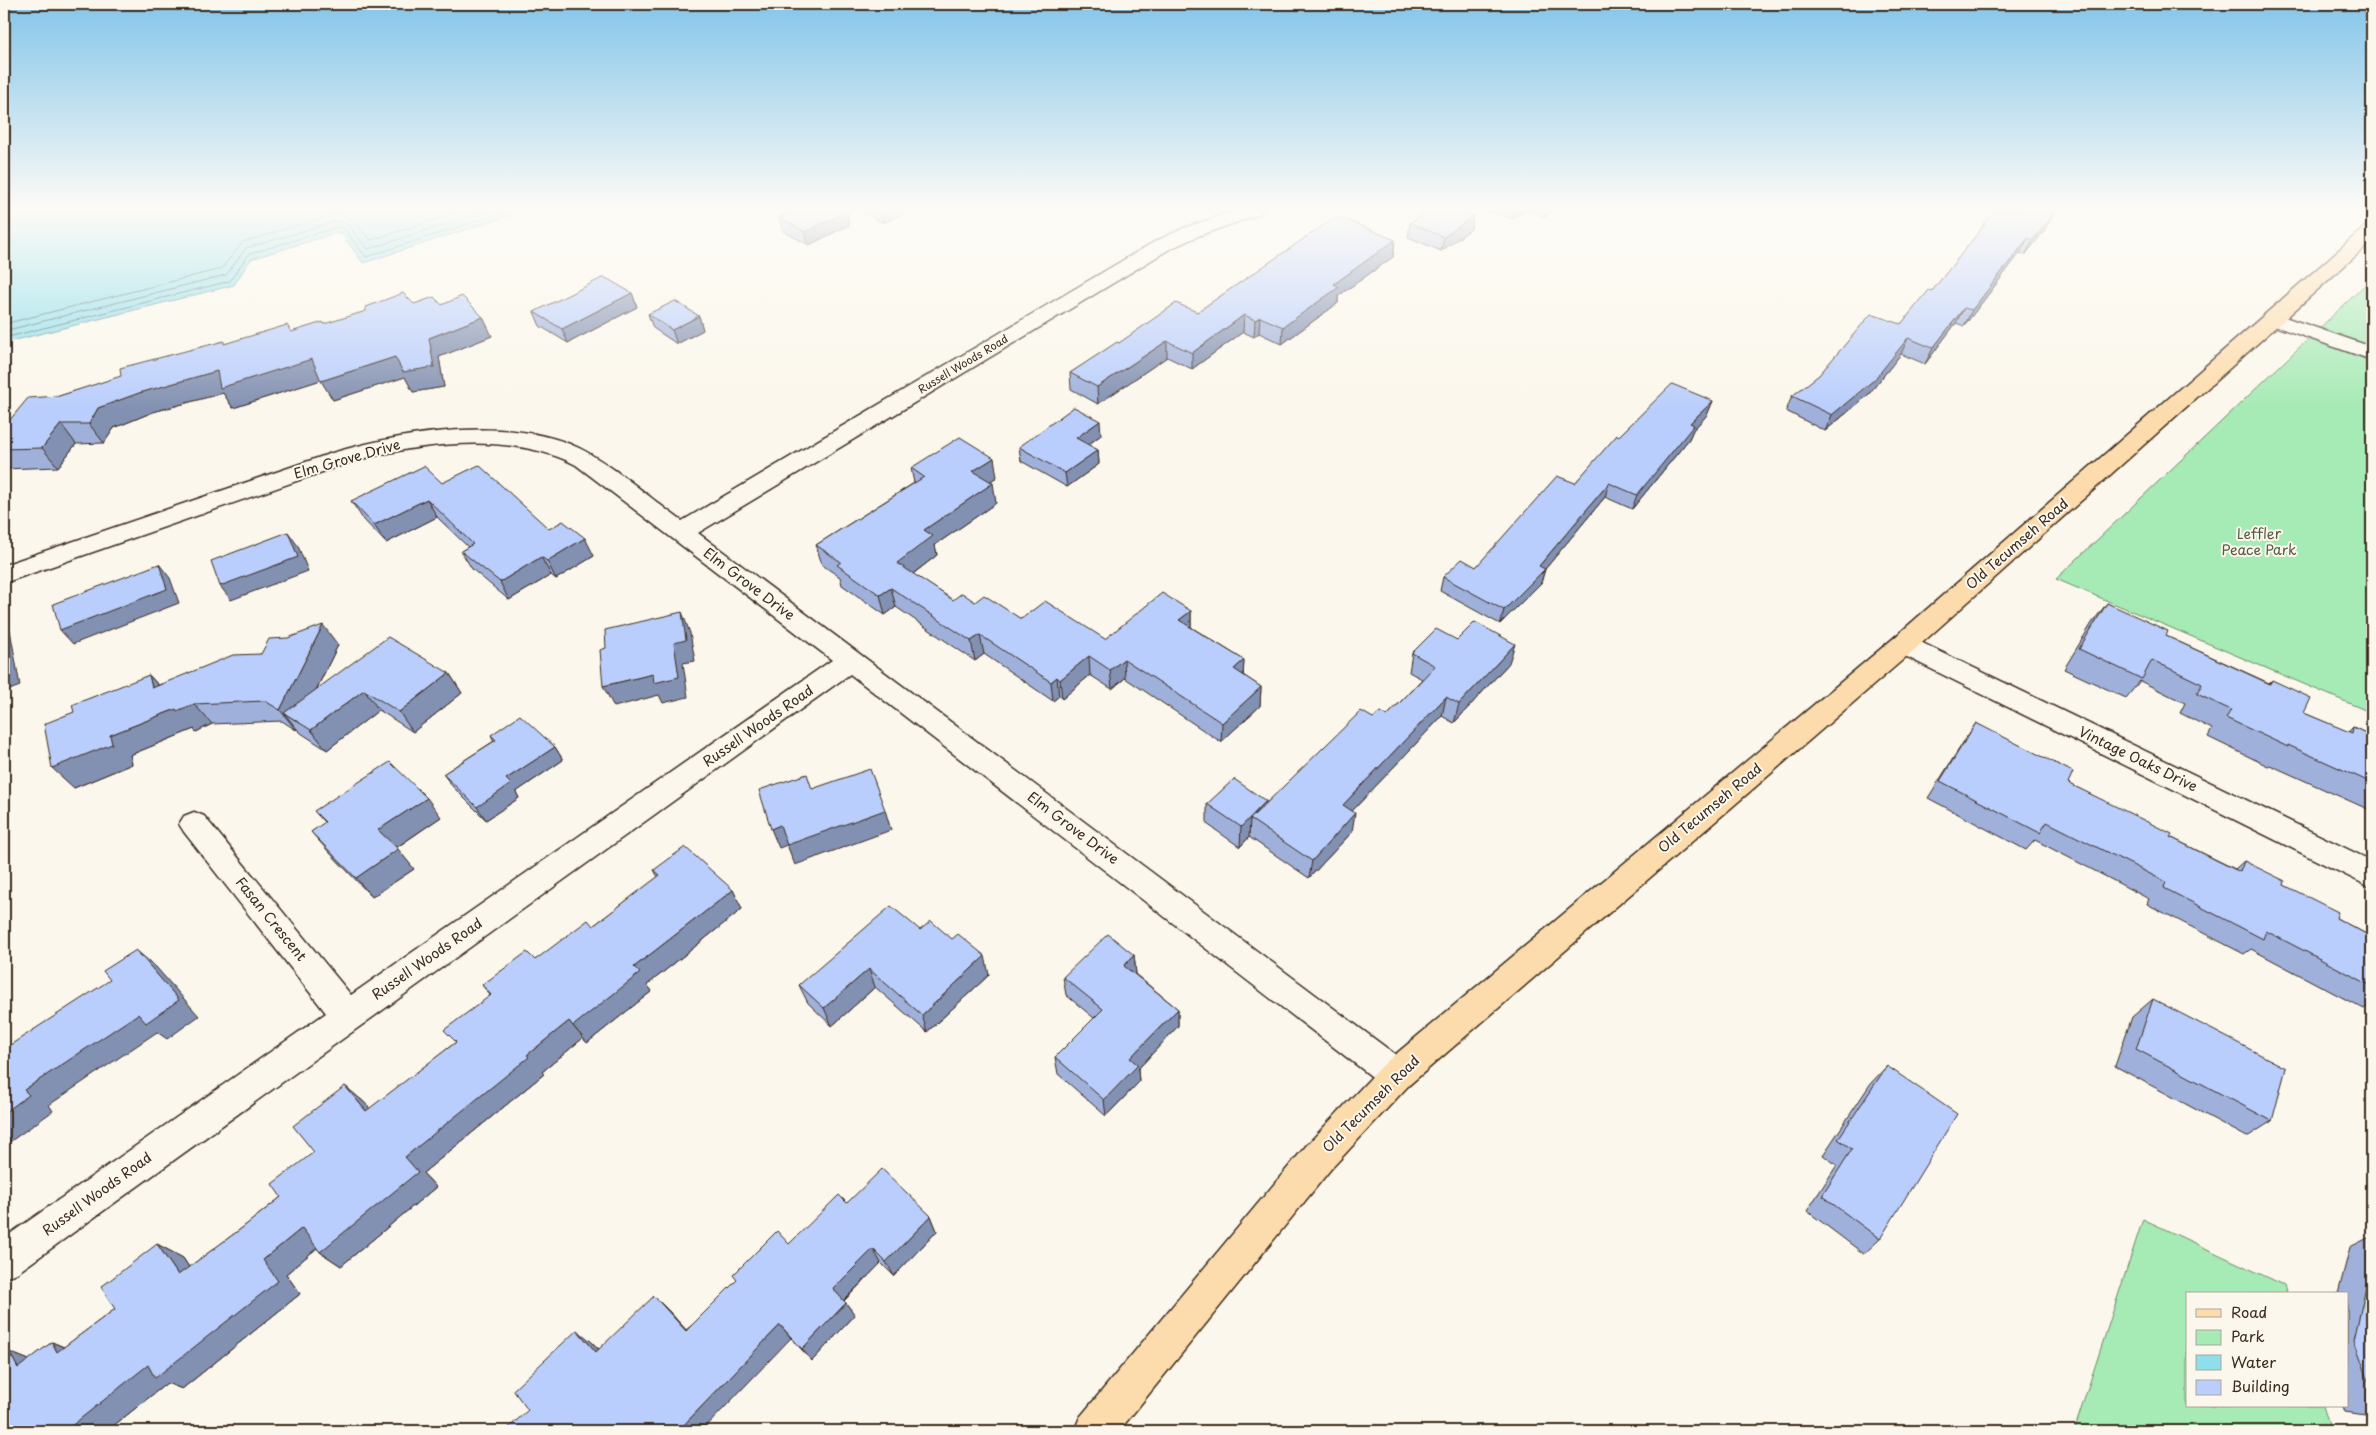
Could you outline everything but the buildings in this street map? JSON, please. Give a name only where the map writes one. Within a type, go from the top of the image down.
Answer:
[{"type":"main road","name":"Old Tecumseh Road","points":[[1094,1431],[1318,1158],[1396,1075],[1904,644],[2320,277]]},
{"type":"street","name":"Russell Woods Road","points":[[680,533],[1110,277]]},
{"type":"street","points":[[2273,319],[2372,354]]},
{"type":"street","name":"Elm Grove Drive","points":[[4,574],[340,458],[390,444],[434,439],[485,438],[530,442],[560,448],[584,460],[851,660],[1396,1075]]},
{"type":"street","name":"Vintage Oaks Drive","points":[[1904,644],[2372,875]]},
{"type":"street","name":"Russell Woods Road","points":[[4,1260],[347,1015],[851,660]]},
{"type":"street","name":"Fasan Crescent","points":[[194,824],[347,1015]]},
{"type":"green space","name":"Leffler Peace Park","points":[[2369,281],[2372,282],[2372,713],[2056,579]]},
{"type":"green space","points":[[2143,1219],[2284,1285],[2286,1292],[2186,1292],[2186,1408],[2324,1408],[2331,1431],[2074,1431]]},
{"type":"water","points":[[4,277],[239,277],[234,285],[4,343]]}]
